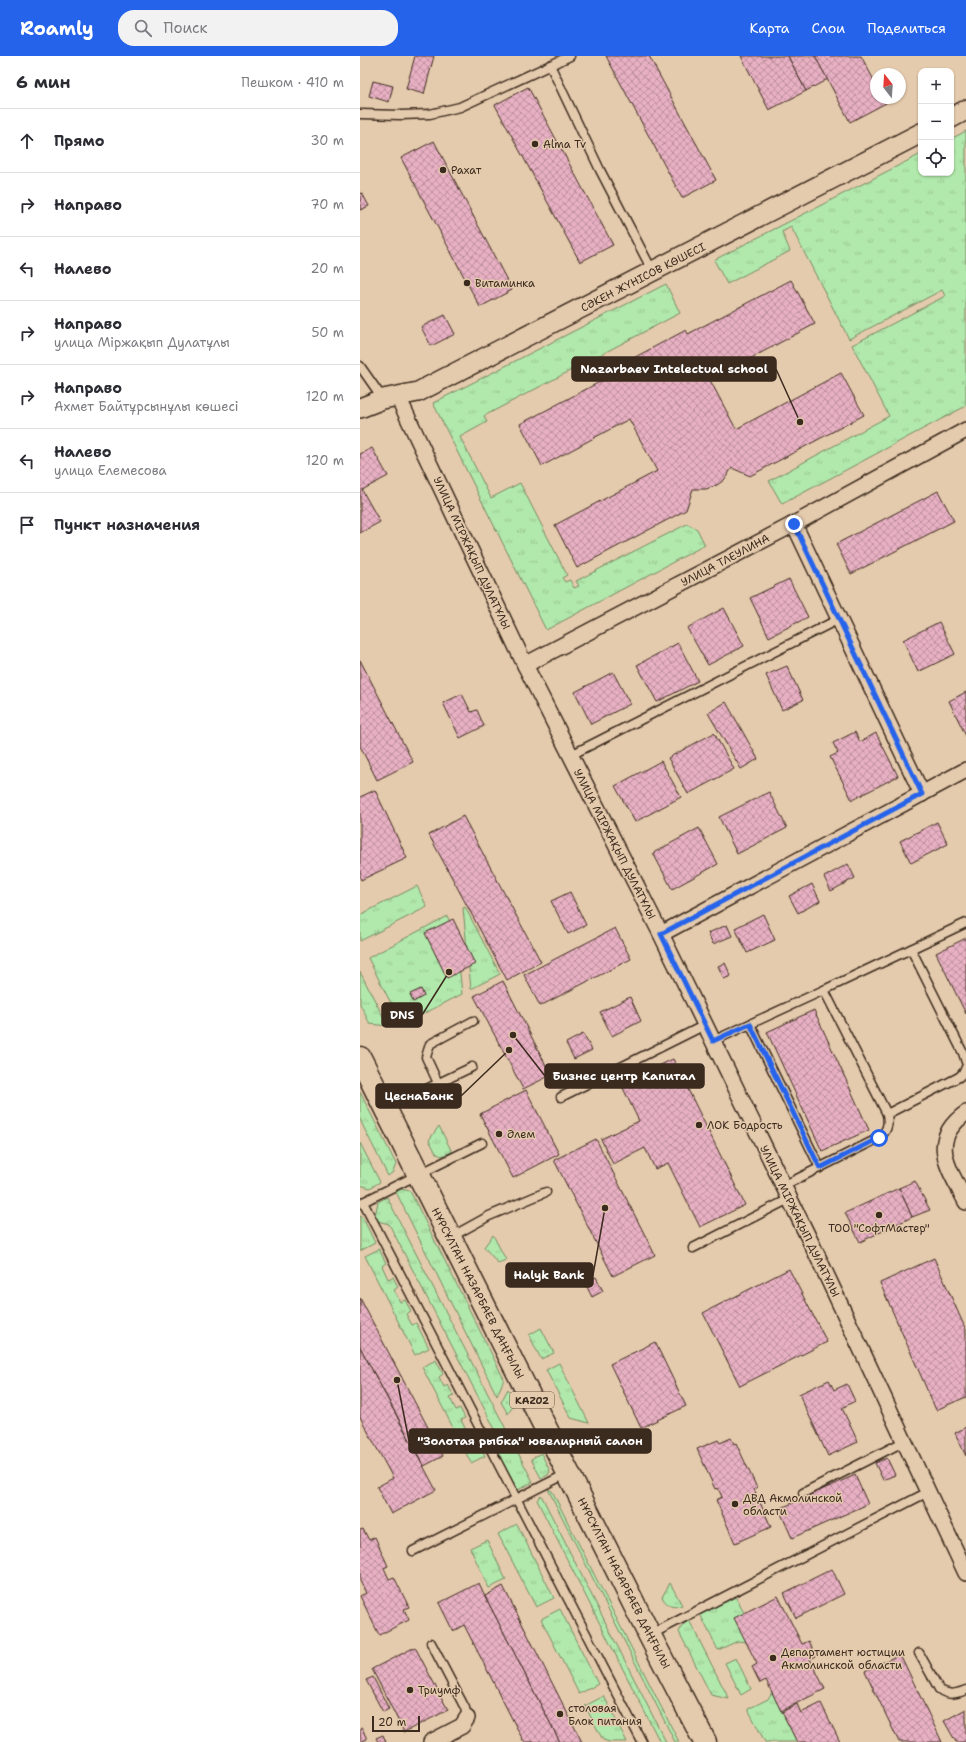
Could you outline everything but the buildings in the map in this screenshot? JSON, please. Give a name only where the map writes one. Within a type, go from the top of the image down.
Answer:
[{"type":"highway","name":"НҰРСҰЛТАН НАЗАРБАЕВ ДАҢҒЫЛЫ","points":[[360,1058],[650,1636],[705,1742]]},
{"type":"street","points":[[954,116],[966,110]]},
{"type":"street","name":"СӘКЕН ЖҮНІСОВ КӨШЕСІ","points":[[360,408],[390,398],[418,392],[918,135]]},
{"type":"street","name":"УЛИЦА МІРЖАҚЫП ДУЛАТҰЛЫ","points":[[390,398],[661,934],[905,1441],[966,1573]]},
{"type":"street","name":"УЛИЦА ТЛЕУЛИНА","points":[[525,665],[794,524],[966,430]]},
{"type":"street","points":[[794,524],[922,794]]},
{"type":"street","points":[[661,934],[966,770]]},
{"type":"street","points":[[966,1113],[948,1129],[944,1140],[947,1162],[966,1202]]},
{"type":"street","points":[[430,1742],[462,1726],[467,1718]]},
{"type":"lane","points":[[360,114],[401,116],[430,114],[460,107],[570,56]]},
{"type":"lane","points":[[550,65],[600,170],[653,272]]},
{"type":"lane","points":[[360,366],[390,398]]},
{"type":"lane","points":[[571,755],[839,619]]},
{"type":"lane","points":[[713,1041],[966,923]]},
{"type":"lane","points":[[911,949],[963,1053],[966,1062]]},
{"type":"lane","points":[[693,1248],[786,1192],[820,1168],[879,1138],[885,1133],[887,1127],[887,1114],[824,990]]},
{"type":"lane","points":[[438,1083],[426,1057],[430,1044],[473,1021]]},
{"type":"lane","points":[[750,1024],[820,1168]]},
{"type":"lane","points":[[561,1097],[705,1025]]},
{"type":"lane","points":[[386,1108],[472,1067]]},
{"type":"lane","points":[[887,1114],[959,1077],[964,1072],[966,1067]]},
{"type":"lane","points":[[482,1143],[361,1200],[642,1742]]},
{"type":"lane","points":[[450,1237],[489,1216],[546,1192]]},
{"type":"lane","points":[[803,1493],[905,1441]]},
{"type":"lane","points":[[413,1551],[516,1500],[568,1472]]},
{"type":"lane","points":[[650,1636],[928,1492]]},
{"type":"lane","points":[[431,1643],[465,1708],[467,1718]]},
{"type":"lane","points":[[919,1653],[939,1690],[950,1694],[966,1690]]},
{"type":"green space","points":[[966,131],[966,406],[782,504],[769,481],[889,416],[852,345],[945,296],[942,290],[849,339],[791,227],[782,232],[790,251],[727,284],[714,260],[918,156],[918,176],[954,176],[954,137]]},
{"type":"green space","points":[[666,284],[680,313],[484,416],[487,422],[460,437],[491,498],[520,483],[567,575],[562,578],[565,582],[570,580],[574,588],[579,586],[576,581],[687,524],[697,529],[705,545],[546,630],[433,403]]},
{"type":"green space","points":[[417,886],[427,907],[360,941],[360,915]]},
{"type":"green space","points":[[465,907],[500,974],[471,989],[463,908]]},
{"type":"green space","points":[[447,916],[456,933],[462,994],[402,1025],[368,958]]},
{"type":"green space","points":[[360,972],[388,1026],[370,1024],[360,1004]]},
{"type":"green space","points":[[360,1092],[396,1164],[393,1172],[388,1176],[360,1120]]},
{"type":"green space","points":[[439,1126],[452,1152],[441,1156],[436,1153],[429,1140]]},
{"type":"green space","points":[[360,1143],[380,1182],[370,1188],[360,1185]]},
{"type":"green space","points":[[401,1189],[410,1191],[504,1379],[497,1396],[396,1192]]},
{"type":"green space","points":[[387,1197],[533,1482],[516,1491],[494,1450],[501,1441],[389,1224],[378,1221],[375,1215],[378,1202]]},
{"type":"green space","points":[[360,1216],[363,1218],[375,1243],[360,1251]]},
{"type":"green space","points":[[493,1235],[506,1260],[498,1263],[484,1247]]},
{"type":"green space","points":[[379,1249],[386,1263],[382,1266],[388,1279],[393,1277],[398,1287],[394,1290],[400,1302],[405,1300],[411,1311],[406,1314],[412,1325],[416,1323],[429,1348],[415,1355],[365,1256]]},
{"type":"green space","points":[[541,1328],[554,1353],[541,1359],[529,1335]]},
{"type":"green space","points":[[436,1360],[443,1374],[439,1377],[444,1387],[448,1385],[454,1396],[450,1398],[456,1410],[460,1408],[465,1418],[461,1420],[468,1434],[473,1432],[485,1456],[471,1463],[422,1367]]},
{"type":"green space","points":[[559,1363],[589,1423],[571,1418],[546,1370]]},
{"type":"green space","points":[[508,1389],[514,1402],[508,1414],[501,1402]]},
{"type":"green space","points":[[541,1453],[550,1471],[548,1475],[541,1478],[531,1459]]},
{"type":"green space","points":[[548,1489],[552,1491],[679,1742],[675,1742]]},
{"type":"green space","points":[[541,1495],[666,1742],[660,1742],[542,1510],[537,1500]]},
{"type":"green space","points":[[517,1524],[554,1598],[536,1607],[498,1534]]},
{"type":"green space","points":[[487,1540],[506,1580],[489,1588],[470,1548]]},
{"type":"green space","points":[[670,1583],[682,1605],[676,1607],[670,1606],[662,1597]]},
{"type":"green space","points":[[735,1596],[744,1613],[746,1642],[738,1641],[718,1650],[700,1614]]},
{"type":"green space","points":[[560,1609],[598,1684],[579,1694],[541,1619]]},
{"type":"green space","points":[[689,1620],[729,1699],[711,1695],[679,1632],[682,1626]]},
{"type":"green space","points":[[736,1658],[751,1689],[741,1695],[725,1663]]},
{"type":"green space","points":[[772,1692],[797,1742],[765,1742],[748,1709],[768,1699]]},
{"type":"green space","points":[[604,1696],[627,1742],[609,1742],[603,1740],[585,1706]]},
{"type":"place","name":"Alma Tv","points":[[535,144]]},
{"type":"place","name":"Рахат","points":[[443,170]]},
{"type":"place","name":"Витаминка","points":[[467,283]]},
{"type":"place","name":"Nazarbaev Intelectual school","points":[[800,422]]},
{"type":"place","name":"DNS","points":[[449,972]]},
{"type":"place","name":"Бизнес центр Капитал","points":[[513,1035]]},
{"type":"place","name":"ЦеснаБанк","points":[[509,1050]]},
{"type":"place","name":"ЛОК Бодрость","points":[[699,1125]]},
{"type":"place","name":"Әлем","points":[[499,1134]]},
{"type":"place","name":"Halyk Bank","points":[[605,1208]]},
{"type":"place","name":"ТОО \"СофтМастер\"","points":[[879,1215]]},
{"type":"place","name":"\"Золотая рыбка\" ювелирный салон","points":[[397,1380]]},
{"type":"place","name":"ДВД Акмолинской области","points":[[735,1504]]},
{"type":"place","name":"Департамент юстиции Акмолинской области","points":[[773,1658]]},
{"type":"place","name":"Триумф","points":[[410,1690]]},
{"type":"place","name":"столовая Блок питания","points":[[560,1714]]},
{"type":"route","points":[[794,524],[922,794],[661,934],[713,1041],[750,1024],[820,1168],[879,1138]]}]
